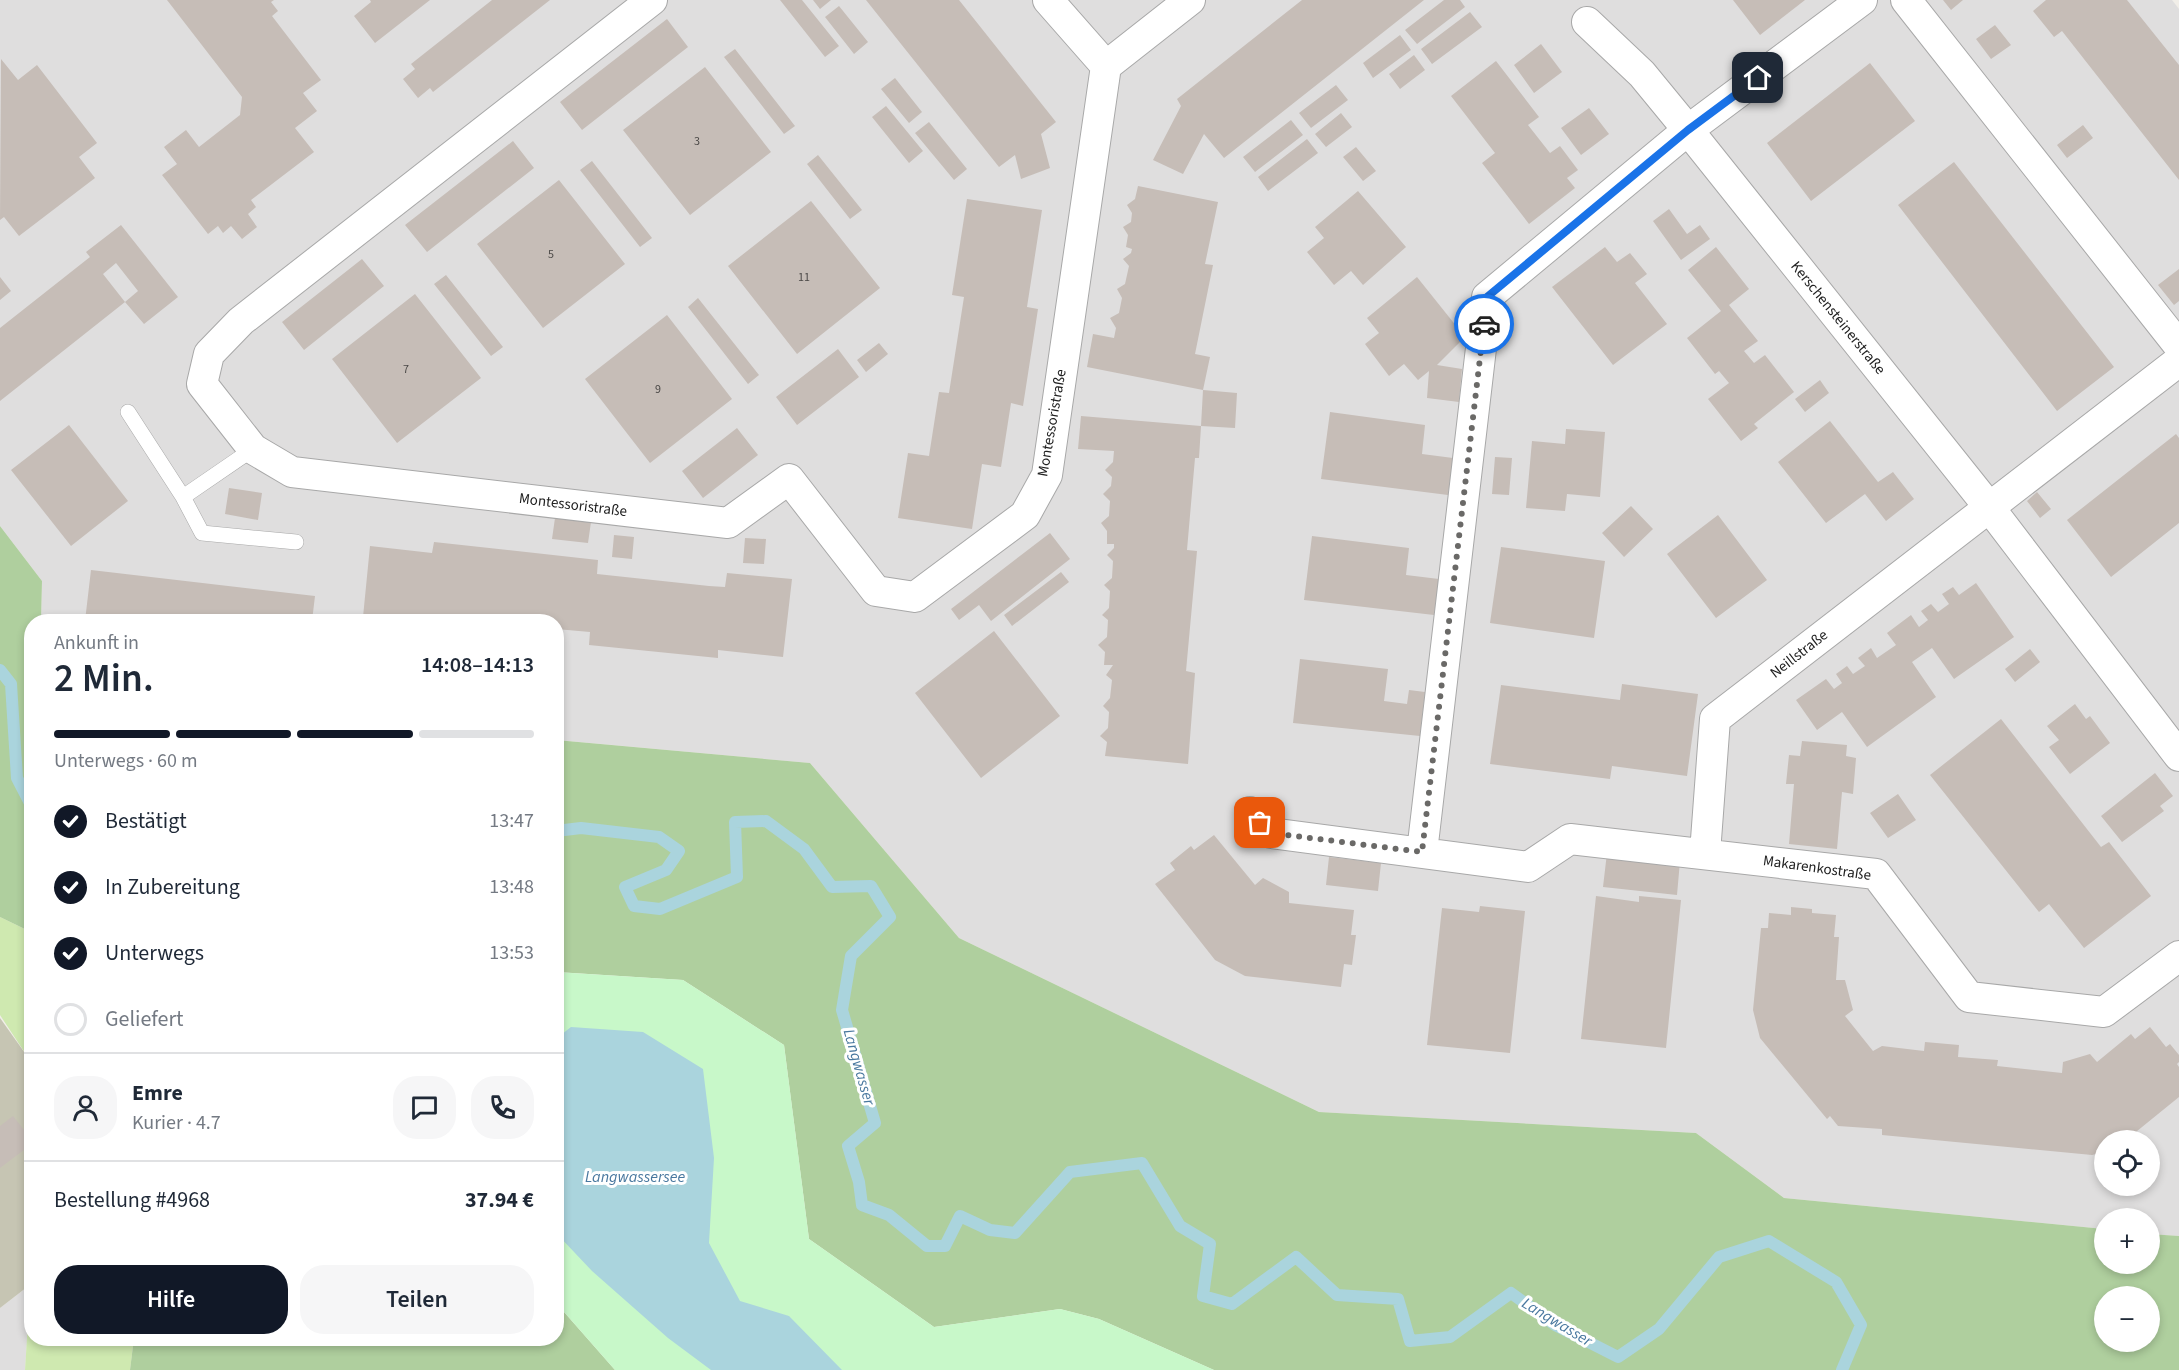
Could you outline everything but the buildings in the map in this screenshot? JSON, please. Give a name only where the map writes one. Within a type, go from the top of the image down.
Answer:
[{"type":"street","name":"Montessoristraße","points":[[652,0],[241,321],[209,354],[202,384],[253,449],[292,472],[728,523],[789,478],[876,591],[915,597],[1025,515],[1047,475],[1106,66]]},
{"type":"street","points":[[1048,0],[1106,66],[1190,0]]},
{"type":"street","points":[[1422,852],[1487,297],[1688,130],[1862,0]]},
{"type":"street","points":[[1905,0],[2179,346]]},
{"type":"street","name":"Kerschensteinerstraße","points":[[1587,22],[1642,74],[1688,130],[1989,507],[2179,756]]},
{"type":"street","points":[[1989,507],[2179,361]]},
{"type":"street","name":"Neillstraße","points":[[1705,854],[1715,719],[1989,507]]},
{"type":"street","name":"Makarenkostraße","points":[[1250,812],[1271,833],[1528,867],[1570,839],[1876,874],[1969,997],[2104,1012],[2179,956]]},
{"type":"lane","points":[[128,412],[183,497],[202,533],[296,542]]},
{"type":"lane","points":[[183,497],[253,449]]},
{"type":"shaded area","points":[[0,0],[2172,0],[2179,9],[2179,1236],[2160,1235],[2160,1208],[2094,1208],[2094,1228],[1784,1198],[1696,1133],[1319,1112],[959,938],[810,763],[564,741],[564,614],[41,614],[42,581],[0,526]]},
{"type":"shaded area","points":[[0,1018],[24,1052],[24,1289],[0,1308]]},
{"type":"shaded area","points":[[24,1289],[24,1346],[27,1346],[25,1370],[0,1370],[0,1308]]},
{"type":"green space","points":[[0,526],[42,581],[41,614],[24,614],[24,929],[0,917]]},
{"type":"green space","points":[[564,741],[810,763],[959,938],[1319,1112],[1696,1133],[1784,1198],[2094,1228],[2094,1274],[2160,1274],[2160,1235],[2179,1236],[2179,1370],[1214,1370],[1099,1319],[1060,1309],[934,1327],[809,1239],[784,1045],[683,980],[564,972]]},
{"type":"green space","points":[[0,917],[24,929],[24,1051],[0,1015]]},
{"type":"green space","points":[[564,973],[683,980],[784,1045],[809,1239],[934,1327],[1060,1309],[1099,1319],[1214,1370],[615,1370],[564,1312]]},
{"type":"green space","points":[[564,1312],[615,1370],[130,1370],[133,1346],[564,1346]]},
{"type":"green space","points":[[26,1346],[133,1346],[130,1370],[25,1370]]},
{"type":"water","name":"Langwassersee","points":[[571,1027],[643,1032],[703,1069],[714,1158],[709,1243],[740,1301],[789,1316],[842,1370],[711,1370],[668,1338],[592,1271],[564,1241],[564,1032]]},
{"type":"waterway","name":"Langwasser","points":[[0,670],[11,684],[17,778],[24,792]]},
{"type":"waterway","name":"Langwasser","points":[[564,830],[581,828],[659,837],[679,851],[666,870],[625,887],[634,906],[660,909],[737,877],[735,822],[766,821],[804,849],[832,887],[871,886],[890,917],[851,956],[842,1010],[875,1123],[848,1146],[859,1182],[862,1205],[889,1215],[927,1246],[945,1246],[960,1216],[990,1230],[1015,1233],[1070,1172],[1142,1163],[1180,1226],[1210,1244],[1203,1296],[1232,1304],[1296,1257],[1337,1295],[1398,1299],[1410,1341],[1450,1337],[1511,1293],[1555,1325],[1618,1357],[1659,1329],[1719,1257],[1769,1241],[1836,1282],[1861,1325],[1842,1370]]},
{"type":"way so far","points":[[1260,823],[1271,833],[1422,852],[1484,324]]},
{"type":"route","points":[[1484,324],[1487,297],[1688,130],[1758,78]]}]
